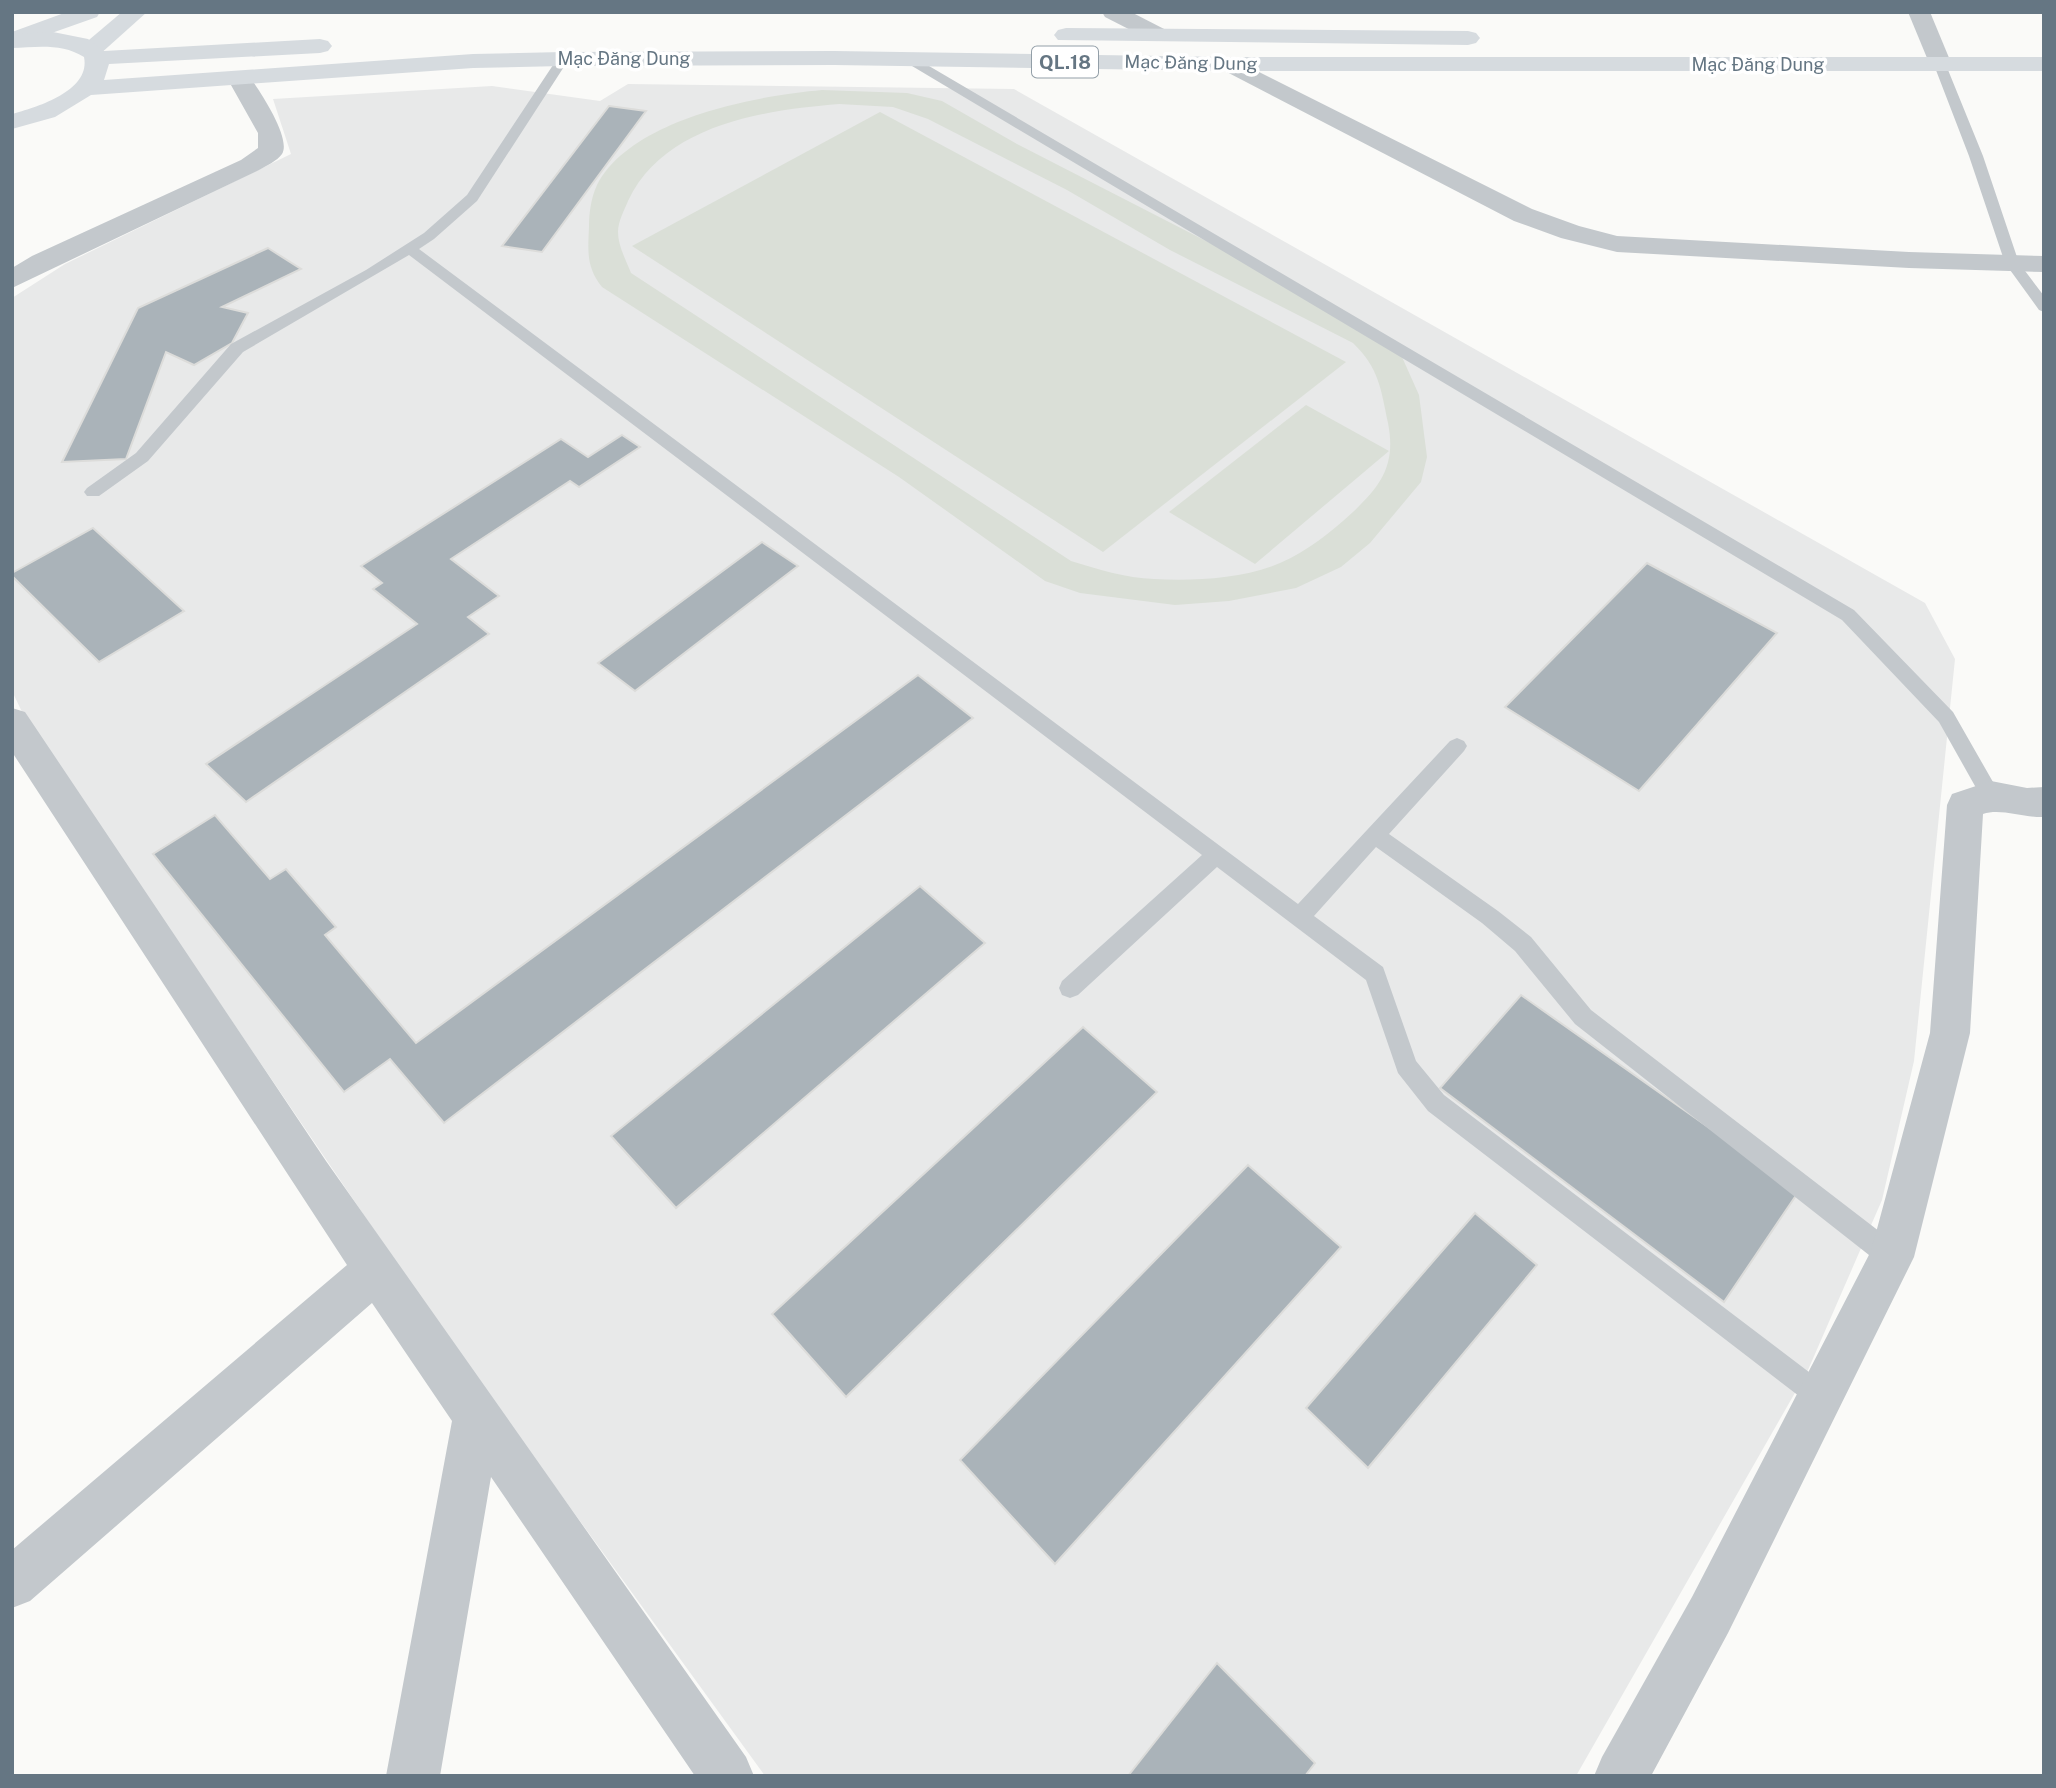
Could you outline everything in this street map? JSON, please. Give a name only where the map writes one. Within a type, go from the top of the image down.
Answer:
[{"type":"main road","points":[[12,40],[89,12]]},
{"type":"main road","points":[[94,54],[136,12]]},
{"type":"main road","name":"Mạc Đăng Dung","points":[[1050,35],[1496,38]]},
{"type":"main road","points":[[12,40],[58,38],[77,43],[94,54],[100,67],[88,88]]},
{"type":"main road","points":[[1902,41],[1955,41]]},
{"type":"main road","points":[[94,54],[346,45]]},
{"type":"main road","name":"Mạc Đăng Dung","points":[[88,88],[473,61],[562,59],[1229,64],[2044,64]]},
{"type":"main road","name":"QL.18","points":[[12,122],[53,110],[88,88]]},
{"type":"street","points":[[1113,12],[1160,36]]},
{"type":"street","points":[[1919,12],[1940,65]]},
{"type":"street","points":[[1229,64],[1523,215],[1617,244],[2044,264]]},
{"type":"street","points":[[12,280],[42,262],[250,165],[271,151],[270,133],[239,78]]},
{"type":"street","points":[[12,722],[311,1176],[727,1776]]},
{"type":"street","points":[[1620,1776],[1710,1615],[1892,1257],[1950,1033],[1965,805],[1991,796],[2026,803],[2044,802]]},
{"type":"street","points":[[12,1583],[376,1270]]},
{"type":"street","points":[[413,1776],[477,1417]]},
{"type":"lane","points":[[93,492],[142,457],[237,348],[371,273],[429,236],[472,198],[562,59]]},
{"type":"lane","points":[[912,60],[1848,615],[1946,717],[1991,796]]},
{"type":"lane","points":[[1940,65],[1976,156],[2012,263],[2044,307]]},
{"type":"lane","points":[[410,248],[1375,974],[1406,1066],[1419,1086],[1436,1103],[1821,1397]]},
{"type":"lane","points":[[1299,917],[1457,746]]},
{"type":"lane","points":[[1375,835],[1490,917],[1523,944],[1583,1017],[1892,1257]]},
{"type":"lane","points":[[1070,988],[1216,855]]},
{"type":"shaded area","points":[[628,84],[1014,89],[1925,603],[1955,659],[1914,1061],[1882,1200],[1808,1370],[1576,1776],[765,1776],[453,1346],[23,714],[12,691],[12,298],[65,264],[291,154],[273,99],[492,86],[600,101]]},
{"type":"shaded area","points":[[822,90],[907,93],[942,101],[1017,144],[1356,318],[1402,357],[1419,395],[1427,457],[1421,482],[1370,543],[1341,567],[1296,588],[1229,601],[1175,605],[1080,593],[1045,581],[899,477],[602,287],[593,273],[588,251],[593,195],[614,162],[637,143],[697,115],[730,105]],"holes":[[[839,104],[893,107],[928,119],[1067,190],[1170,250],[1353,343],[1362,352],[1378,380],[1390,437],[1388,462],[1372,492],[1345,519],[1310,547],[1280,563],[1250,573],[1218,578],[1169,580],[1133,577],[1091,567],[1071,561],[631,273],[618,237],[620,220],[628,201],[644,175],[666,154],[691,138],[719,126],[780,111]]]},
{"type":"shaded area","points":[[880,112],[1346,362],[1103,552],[632,246]]},
{"type":"shaded area","points":[[1306,405],[1389,451],[1255,564],[1169,512]]},
{"type":"building","points":[[609,106],[646,111],[542,252],[502,246]]},
{"type":"building","points":[[268,248],[301,269],[222,307],[248,313],[232,343],[194,365],[166,352],[126,459],[62,462],[138,308]]},
{"type":"building","points":[[622,435],[640,447],[579,487],[570,481],[451,559],[499,596],[468,617],[489,634],[246,802],[206,764],[417,624],[373,589],[382,583],[361,566],[561,439],[588,457]]},
{"type":"building","points":[[93,528],[184,611],[99,662],[12,576],[12,573]]},
{"type":"building","points":[[762,542],[798,566],[635,691],[598,663]]},
{"type":"building","points":[[1647,563],[1777,633],[1639,791],[1505,707]]},
{"type":"building","points":[[918,675],[973,718],[444,1123],[390,1059],[344,1092],[153,854],[215,815],[270,879],[286,869],[336,927],[325,935],[416,1043]]},
{"type":"building","points":[[920,886],[985,943],[676,1208],[611,1136]]},
{"type":"building","points":[[1521,995],[1799,1191],[1724,1302],[1440,1088]]},
{"type":"building","points":[[1083,1027],[1157,1092],[846,1397],[772,1314]]},
{"type":"building","points":[[1248,1165],[1341,1247],[1055,1564],[960,1460]]},
{"type":"building","points":[[1475,1213],[1537,1265],[1368,1468],[1306,1408]]},
{"type":"building","points":[[1217,1663],[1315,1763],[1305,1776],[1128,1776]]}]
